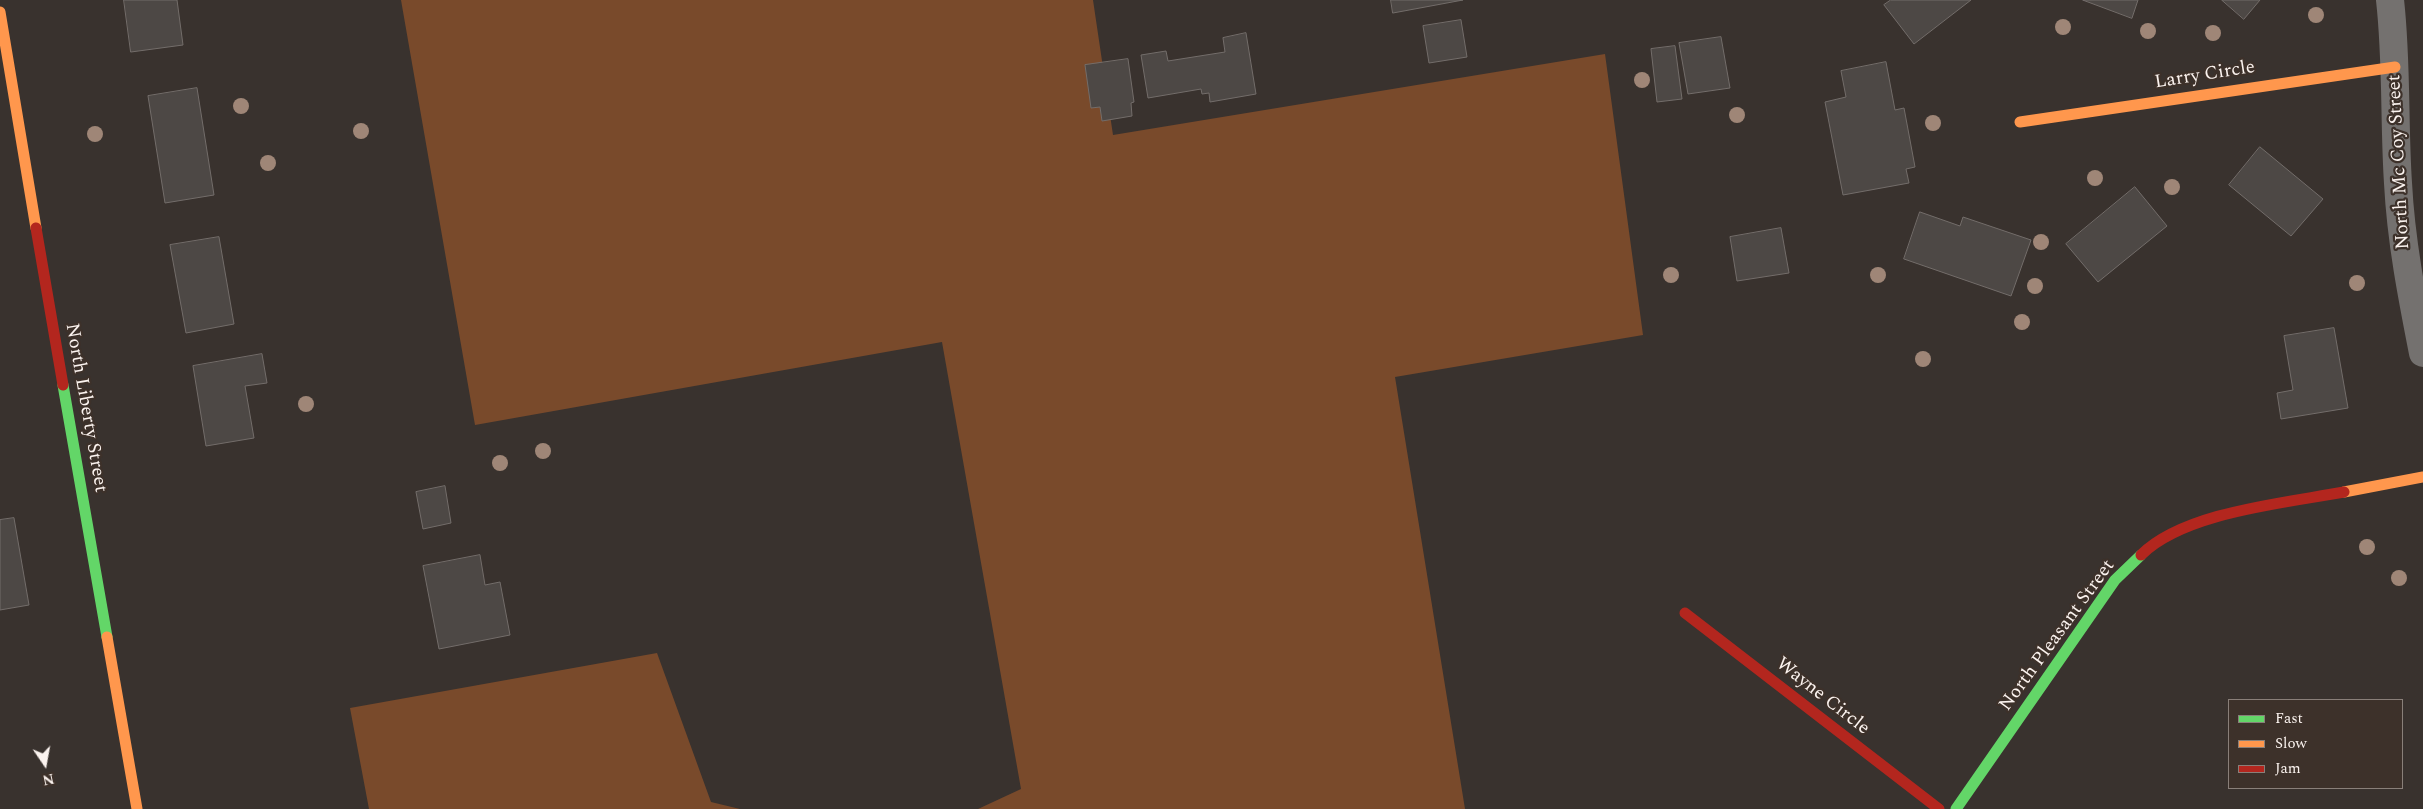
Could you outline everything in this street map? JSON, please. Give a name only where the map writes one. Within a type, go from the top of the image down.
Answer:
[{"type":"street","name":"North Mc Coy Street","points":[[2390,0],[2395,66],[2398,183],[2404,250],[2423,353]]},
{"type":"street","name":"North Liberty Street","points":[[0,12],[38,242],[138,809]]},
{"type":"street","name":"Larry Circle","points":[[2020,122],[2395,66]]},
{"type":"street","name":"North Pleasant Street","points":[[1956,809],[2115,580],[2153,543],[2218,515],[2423,477]]},
{"type":"street","name":"Wayne Circle","points":[[1684,613],[1939,809]]},
{"type":"shaded area","points":[[401,0],[1093,0],[1113,135],[1605,54],[1643,335],[1395,377],[1465,809],[978,809],[1021,789],[942,342],[475,425]]},
{"type":"shaded area","points":[[657,653],[711,802],[740,809],[369,809],[350,708]]},
{"type":"building","points":[[124,0],[177,0],[183,45],[131,52]]},
{"type":"building","points":[[1391,0],[1463,0],[1393,13]]},
{"type":"building","points":[[1891,0],[1971,0],[1914,44],[1884,5]]},
{"type":"building","points":[[2083,0],[2138,0],[2132,18]]},
{"type":"building","points":[[2222,0],[2260,0],[2244,19]]},
{"type":"building","points":[[1461,20],[1467,57],[1429,63],[1423,26]]},
{"type":"building","points":[[1246,33],[1256,94],[1210,102],[1209,93],[1202,94],[1201,89],[1148,98],[1141,55],[1166,51],[1168,61],[1225,52],[1223,38]]},
{"type":"building","points":[[1721,37],[1730,88],[1688,94],[1679,43]]},
{"type":"building","points":[[1675,46],[1682,99],[1657,102],[1651,49]]},
{"type":"building","points":[[1128,59],[1134,102],[1131,103],[1132,116],[1102,121],[1100,107],[1091,108],[1085,65]]},
{"type":"building","points":[[1886,62],[1895,110],[1904,108],[1915,167],[1906,169],[1909,183],[1843,195],[1825,102],[1846,97],[1841,71]]},
{"type":"building","points":[[197,88],[214,195],[165,203],[148,96]]},
{"type":"building","points":[[2260,147],[2323,199],[2291,236],[2229,185]]},
{"type":"building","points":[[2135,187],[2167,226],[2098,282],[2066,244]]},
{"type":"building","points":[[1920,212],[1960,226],[1963,217],[2031,240],[2011,296],[1904,259]]},
{"type":"building","points":[[1781,228],[1789,273],[1737,281],[1730,237]]},
{"type":"building","points":[[219,237],[234,324],[186,333],[170,245]]},
{"type":"building","points":[[2334,328],[2348,408],[2281,419],[2277,393],[2293,390],[2284,336]]},
{"type":"building","points":[[262,354],[267,383],[245,386],[254,438],[206,446],[193,366]]},
{"type":"building","points":[[445,486],[451,523],[423,529],[416,492]]},
{"type":"building","points":[[14,518],[29,605],[0,610],[0,520]]},
{"type":"building","points":[[480,555],[485,585],[500,582],[510,635],[439,649],[423,566]]},
{"type":"traffic: fast","points":[[63,385],[107,637]]},
{"type":"traffic: fast","points":[[1956,809],[2115,580],[2141,555]]},
{"type":"traffic: slow","points":[[0,12],[36,228]]},
{"type":"traffic: slow","points":[[2020,122],[2395,67]]},
{"type":"traffic: slow","points":[[2344,492],[2423,477]]},
{"type":"traffic: slow","points":[[107,637],[137,809]]},
{"type":"traffic: jam","points":[[36,228],[63,385]]},
{"type":"traffic: jam","points":[[2141,555],[2160,540],[2209,519],[2265,505],[2344,492]]},
{"type":"traffic: jam","points":[[1685,613],[1939,809]]}]
